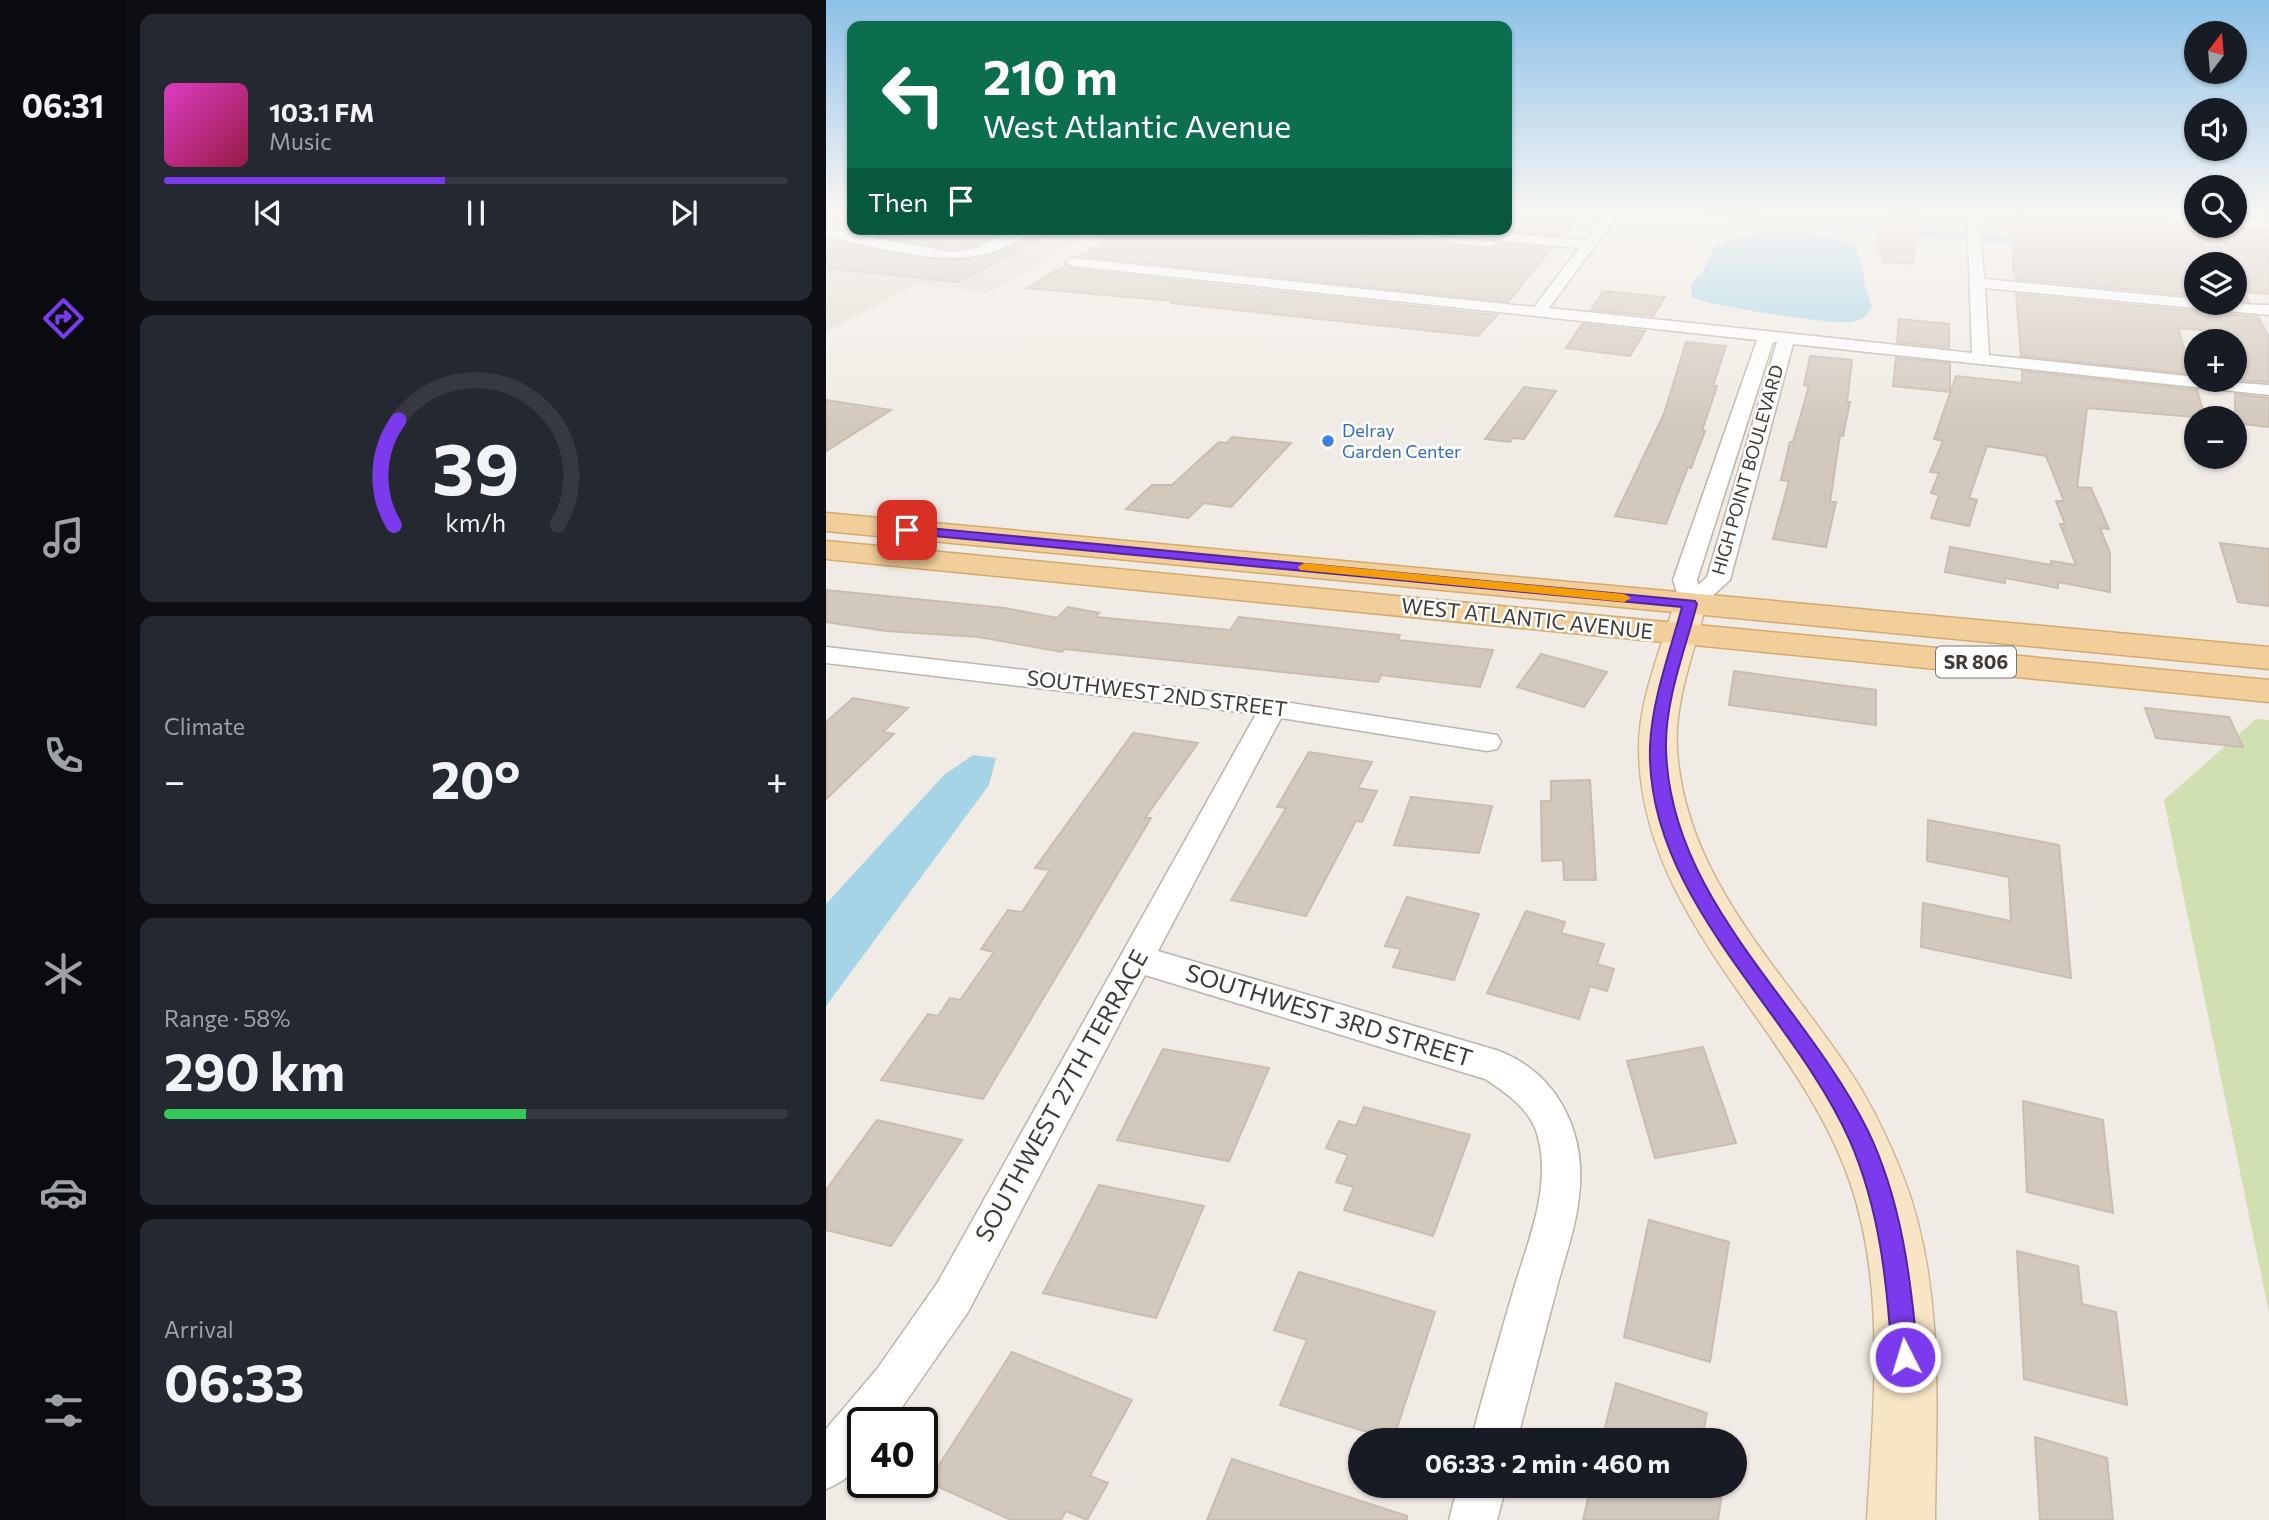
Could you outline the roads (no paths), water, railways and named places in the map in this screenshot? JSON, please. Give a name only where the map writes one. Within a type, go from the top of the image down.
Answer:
[{"type":"main road","name":"WEST ATLANTIC AVENUE","points":[[826,522],[1015,540],[2269,691]]},
{"type":"main road","points":[[989,566],[1015,540]]},
{"type":"main road","name":"WEST ATLANTIC AVENUE","points":[[826,550],[989,566],[1687,619],[2269,658]]},
{"type":"street","name":"HIGH POINT BOULEVARD","points":[[1277,284],[2269,390]]},
{"type":"street","points":[[1539,312],[1559,284]]},
{"type":"street","points":[[1978,284],[1981,359]]},
{"type":"street","points":[[1988,284],[2269,310]]},
{"type":"street","name":"HIGH POINT BOULEVARD","points":[[1687,619],[1718,580],[1777,337]]},
{"type":"street","name":"HIGH POINT BOULEVARD","points":[[1687,619],[1685,580],[1777,337]]},
{"type":"street","points":[[1687,619],[1662,706],[1658,746],[1661,789],[1672,834],[1695,884],[1716,919],[1827,1079],[1859,1137],[1886,1212],[1899,1277],[1905,1357],[1901,1520]]},
{"type":"street","points":[[826,674],[836,656]]},
{"type":"street","name":"SOUTHWEST 2ND STREET","points":[[836,656],[1072,682],[1375,722],[1487,742]]},
{"type":"street","name":"SOUTHWEST 27TH TERRACE","points":[[826,1465],[893,1385],[953,1297],[1272,709]]},
{"type":"street","name":"SOUTHWEST 3RD STREET","points":[[1137,959],[1496,1066],[1519,1079],[1538,1097],[1552,1119],[1560,1144],[1563,1172],[1559,1199],[1497,1428]]},
{"type":"street","points":[[1473,1520],[1479,1498]]},
{"type":"water","points":[[1691,284],[1865,284],[1872,307],[1863,317],[1851,322],[1796,318],[1701,300],[1692,297]]},
{"type":"water","points":[[973,755],[996,758],[989,785],[826,1006],[826,904],[944,775]]},
{"type":"place","name":"Delray Garden Center","points":[[1328,441]]}]
